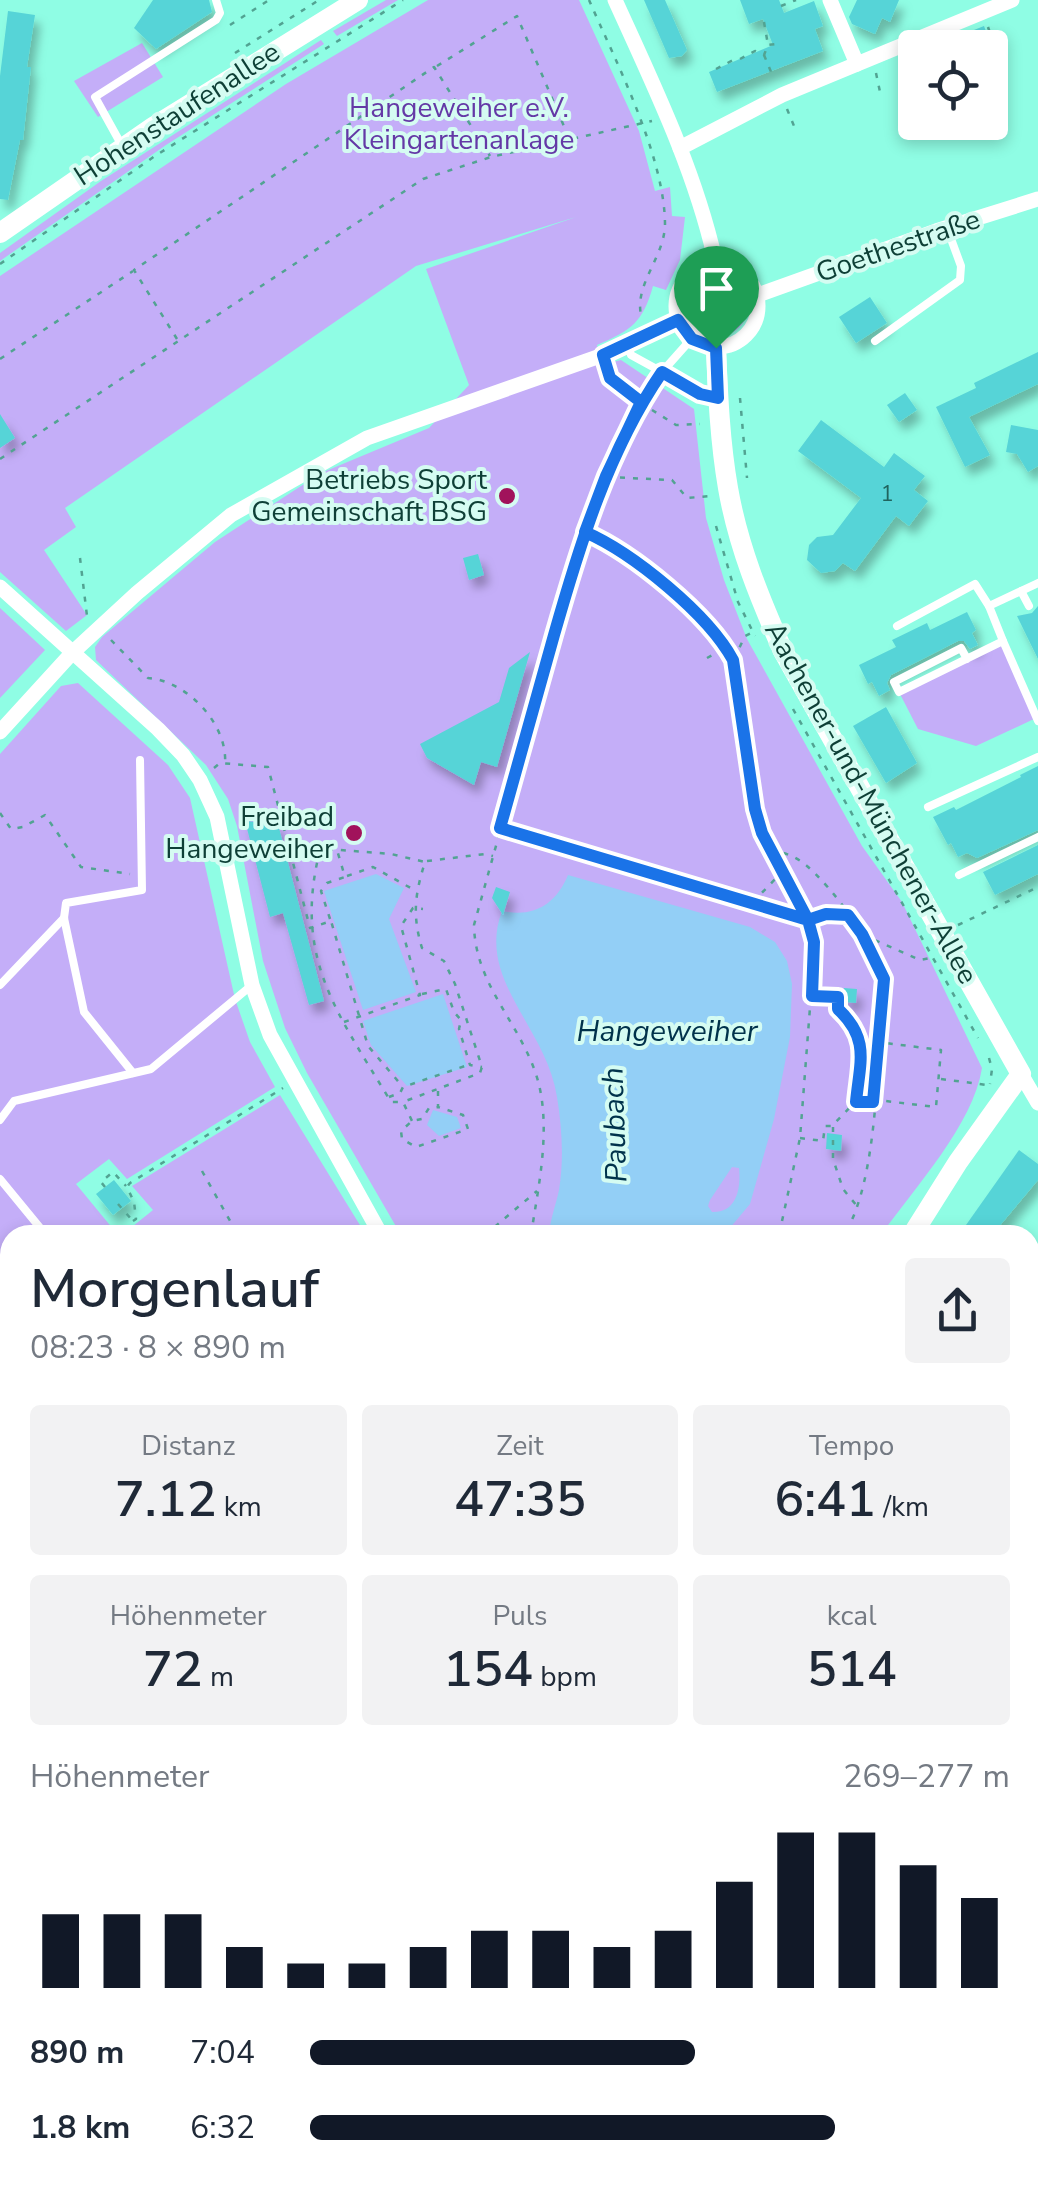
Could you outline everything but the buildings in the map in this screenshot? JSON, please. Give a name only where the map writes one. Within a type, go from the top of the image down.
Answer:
[{"type":"street","name":"Hohenstaufenallee","points":[[0,234],[124,147],[358,0]]},
{"type":"street","points":[[616,0],[680,148],[716,264]]},
{"type":"street","points":[[830,0],[857,64]]},
{"type":"street","points":[[680,148],[782,96],[1012,0]]},
{"type":"street","name":"Goethestraße","points":[[758,295],[1038,200]]},
{"type":"street","points":[[716,264],[742,272],[758,295],[753,327],[744,338],[716,348],[683,328],[675,306],[681,285],[690,274],[716,264]]},
{"type":"street","points":[[0,732],[72,653],[231,515],[367,438],[652,335],[683,328]]},
{"type":"street","name":"Aachener-und-Münchener-Allee","points":[[716,348],[730,500],[758,595],[783,651],[1020,1074]]},
{"type":"street","points":[[0,587],[158,728],[200,780],[218,817],[252,986],[270,1035],[375,1225]]},
{"type":"street","points":[[918,1225],[998,1090],[1020,1074],[1038,1103]]},
{"type":"lane","points":[[124,147],[95,97],[216,20],[220,13],[216,0]]},
{"type":"lane","points":[[875,340],[960,280],[961,266],[947,228]]},
{"type":"lane","points":[[641,402],[686,345],[683,328]]},
{"type":"lane","points":[[628,345],[631,354],[700,394],[718,398]]},
{"type":"lane","points":[[988,606],[1038,583]]},
{"type":"lane","points":[[910,632],[900,624],[975,584],[1038,722]]},
{"type":"lane","points":[[1021,591],[1028,606]]},
{"type":"lane","points":[[966,659],[961,648],[894,682],[899,692],[966,659],[1003,640]]},
{"type":"lane","points":[[928,807],[1038,757]]},
{"type":"lane","points":[[133,1073],[84,1012],[64,918],[66,903],[142,890],[140,760]]},
{"type":"lane","points":[[960,875],[1038,838]]},
{"type":"lane","points":[[0,985],[64,918]]},
{"type":"lane","points":[[0,1120],[14,1101],[151,1069],[252,986]]},
{"type":"lane","points":[[0,1179],[38,1225]]},
{"type":"path","points":[[0,264],[155,156],[403,0]]},
{"type":"path","points":[[589,0],[642,123],[665,223],[659,254],[639,298],[641,317],[652,335]]},
{"type":"path","points":[[782,6],[794,1],[794,9]]},
{"type":"path","points":[[0,359],[517,16],[570,140]]},
{"type":"path","points":[[764,22],[768,45],[764,55]]},
{"type":"path","points":[[768,45],[776,44]]},
{"type":"path","points":[[716,69],[755,51],[764,55],[782,96]]},
{"type":"path","points":[[434,68],[491,157]]},
{"type":"path","points":[[0,459],[402,192],[437,174],[491,157],[668,118]]},
{"type":"path","points":[[134,270],[178,340]]},
{"type":"path","points":[[603,355],[610,378],[641,402],[676,425],[704,424]]},
{"type":"path","points":[[718,398],[741,398],[748,487]]},
{"type":"path","points":[[533,1225],[543,1148],[540,1094],[535,1071],[493,995],[474,945],[474,925],[585,532],[641,402]]},
{"type":"path","points":[[606,476],[672,480],[687,498],[711,496]]},
{"type":"path","points":[[585,532],[606,541],[699,614],[726,647],[733,660],[762,833],[808,920],[814,942],[800,1138],[781,1225]]},
{"type":"path","points":[[80,558],[88,612],[84,629],[148,678],[168,679],[218,727],[226,746],[226,764]]},
{"type":"path","points":[[733,660],[745,636],[753,632]]},
{"type":"path","points":[[707,658],[726,647]]},
{"type":"path","points":[[818,756],[978,1038]]},
{"type":"path","points":[[200,780],[220,764],[268,767],[329,1000],[392,1102],[403,1102],[480,1074],[482,1068],[444,961],[422,948],[413,908],[425,862]]},
{"type":"path","points":[[0,813],[11,829],[18,830],[45,814],[81,866],[142,876]]},
{"type":"path","points":[[500,828],[808,920],[826,914],[848,915]]},
{"type":"path","points":[[289,846],[425,862],[494,856]]},
{"type":"path","points":[[310,928],[320,848]]},
{"type":"path","points":[[337,849],[345,877]]},
{"type":"path","points":[[773,850],[807,865],[862,934],[884,979],[863,1187],[848,1225]]},
{"type":"path","points":[[403,1088],[368,1046],[321,891],[328,883],[373,867],[416,891]]},
{"type":"path","points":[[752,902],[783,870]]},
{"type":"path","points":[[941,933],[1038,887]]},
{"type":"path","points":[[413,908],[422,909]]},
{"type":"path","points":[[413,908],[401,926],[420,995]]},
{"type":"path","points":[[310,928],[330,921]]},
{"type":"path","points":[[862,934],[920,960],[930,958]]},
{"type":"path","points":[[343,1022],[455,984]]},
{"type":"path","points":[[446,988],[454,1012],[462,1020],[459,1030],[470,1065]]},
{"type":"path","points":[[800,1138],[823,1141],[825,1126],[832,1126],[856,1102],[862,1040],[852,1022],[838,1009],[838,997],[812,996]]},
{"type":"path","points":[[457,1019],[461,1025]]},
{"type":"path","points":[[856,1102],[936,1107],[941,1050],[862,1040]]},
{"type":"path","points":[[938,1079],[998,1090],[988,1054]]},
{"type":"path","points":[[388,1097],[470,1065],[482,1068]]},
{"type":"path","points":[[127,1187],[293,1082]]},
{"type":"path","points":[[438,1089],[438,1107]]},
{"type":"path","points":[[403,1102],[412,1121]]},
{"type":"path","points":[[438,1107],[463,1115],[468,1129],[416,1146],[402,1139],[401,1132],[412,1121],[422,1119],[429,1108],[438,1107]]},
{"type":"path","points":[[832,1126],[833,1159],[843,1188],[857,1206]]},
{"type":"path","points":[[202,1171],[232,1225]]},
{"type":"path","points":[[105,1188],[100,1182],[113,1172],[127,1187],[136,1219],[133,1221],[118,1204]]},
{"type":"path","points":[[497,1225],[538,1190]]},
{"type":"green space","points":[[386,0],[398,0],[337,36],[333,31]]},
{"type":"green space","name":"Hangeweiher e.V. Kleingartenanlage","points":[[428,0],[579,0],[639,131],[655,191],[670,187],[672,216],[685,217],[680,260],[666,290],[653,286],[640,317],[619,335],[597,345],[601,365],[621,360],[694,409],[706,518],[747,639],[862,846],[902,902],[982,1068],[955,1133],[889,1225],[395,1225],[285,1028],[263,961],[237,826],[228,799],[206,765],[96,660],[95,647],[102,637],[215,542],[321,473],[429,428],[469,385],[426,269],[576,217],[416,266],[65,508],[76,527],[44,550],[87,615],[66,631],[0,572],[0,276],[286,84]]},
{"type":"green space","points":[[321,40],[324,44],[166,145],[0,261],[0,253],[101,181]]},
{"type":"green space","points":[[142,43],[163,77],[98,117],[74,81]]},
{"type":"green space","points":[[718,276],[739,285],[748,306],[739,327],[718,336],[697,327],[688,306],[697,285]]},
{"type":"green space","points":[[0,608],[45,650],[0,698]]},
{"type":"green space","points":[[1003,643],[1034,719],[976,746],[918,729],[900,694]]},
{"type":"green space","points":[[78,683],[168,765],[190,798],[235,999],[250,1042],[275,1087],[127,1179],[109,1159],[76,1184],[110,1225],[0,1225],[0,754],[61,686]]},
{"type":"green space","points":[[280,1095],[360,1225],[134,1225],[153,1210],[132,1186]]},
{"type":"water","points":[[376,874],[404,888],[389,919],[416,992],[363,1010],[324,891]]},
{"type":"water","name":"Hangeweiher","points":[[568,875],[750,927],[775,942],[787,961],[792,984],[790,1037],[774,1119],[750,1204],[732,1225],[551,1225],[562,1167],[557,1097],[540,1048],[505,981],[496,936],[502,911],[534,910],[557,894]],"holes":[[[732,1167],[739,1168],[732,1204],[712,1212],[710,1200]]]},
{"type":"water","points":[[443,994],[467,1067],[407,1086],[371,1045],[363,1021]]},
{"type":"water","points":[[433,1110],[457,1117],[461,1128],[439,1136],[427,1125]]},
{"type":"place","name":"Betriebs Sport Gemeinschaft BSG","points":[[507,496]]},
{"type":"place","name":"Freibad Hangeweiher","points":[[354,833]]},
{"type":"route","points":[[716,348],[692,339],[678,320],[603,355],[610,378],[641,402],[585,532],[606,541],[699,614],[733,660],[755,809],[762,833],[808,920],[814,942],[812,996],[838,997],[838,1009],[852,1022],[862,1040],[856,1102],[873,1102],[884,979],[848,915],[826,914],[808,920],[500,828],[579,547],[606,476],[641,402],[662,372],[700,394],[718,398],[716,348]]},
{"type":"water label","name":"Paubach","points":[[615,1125]]}]
